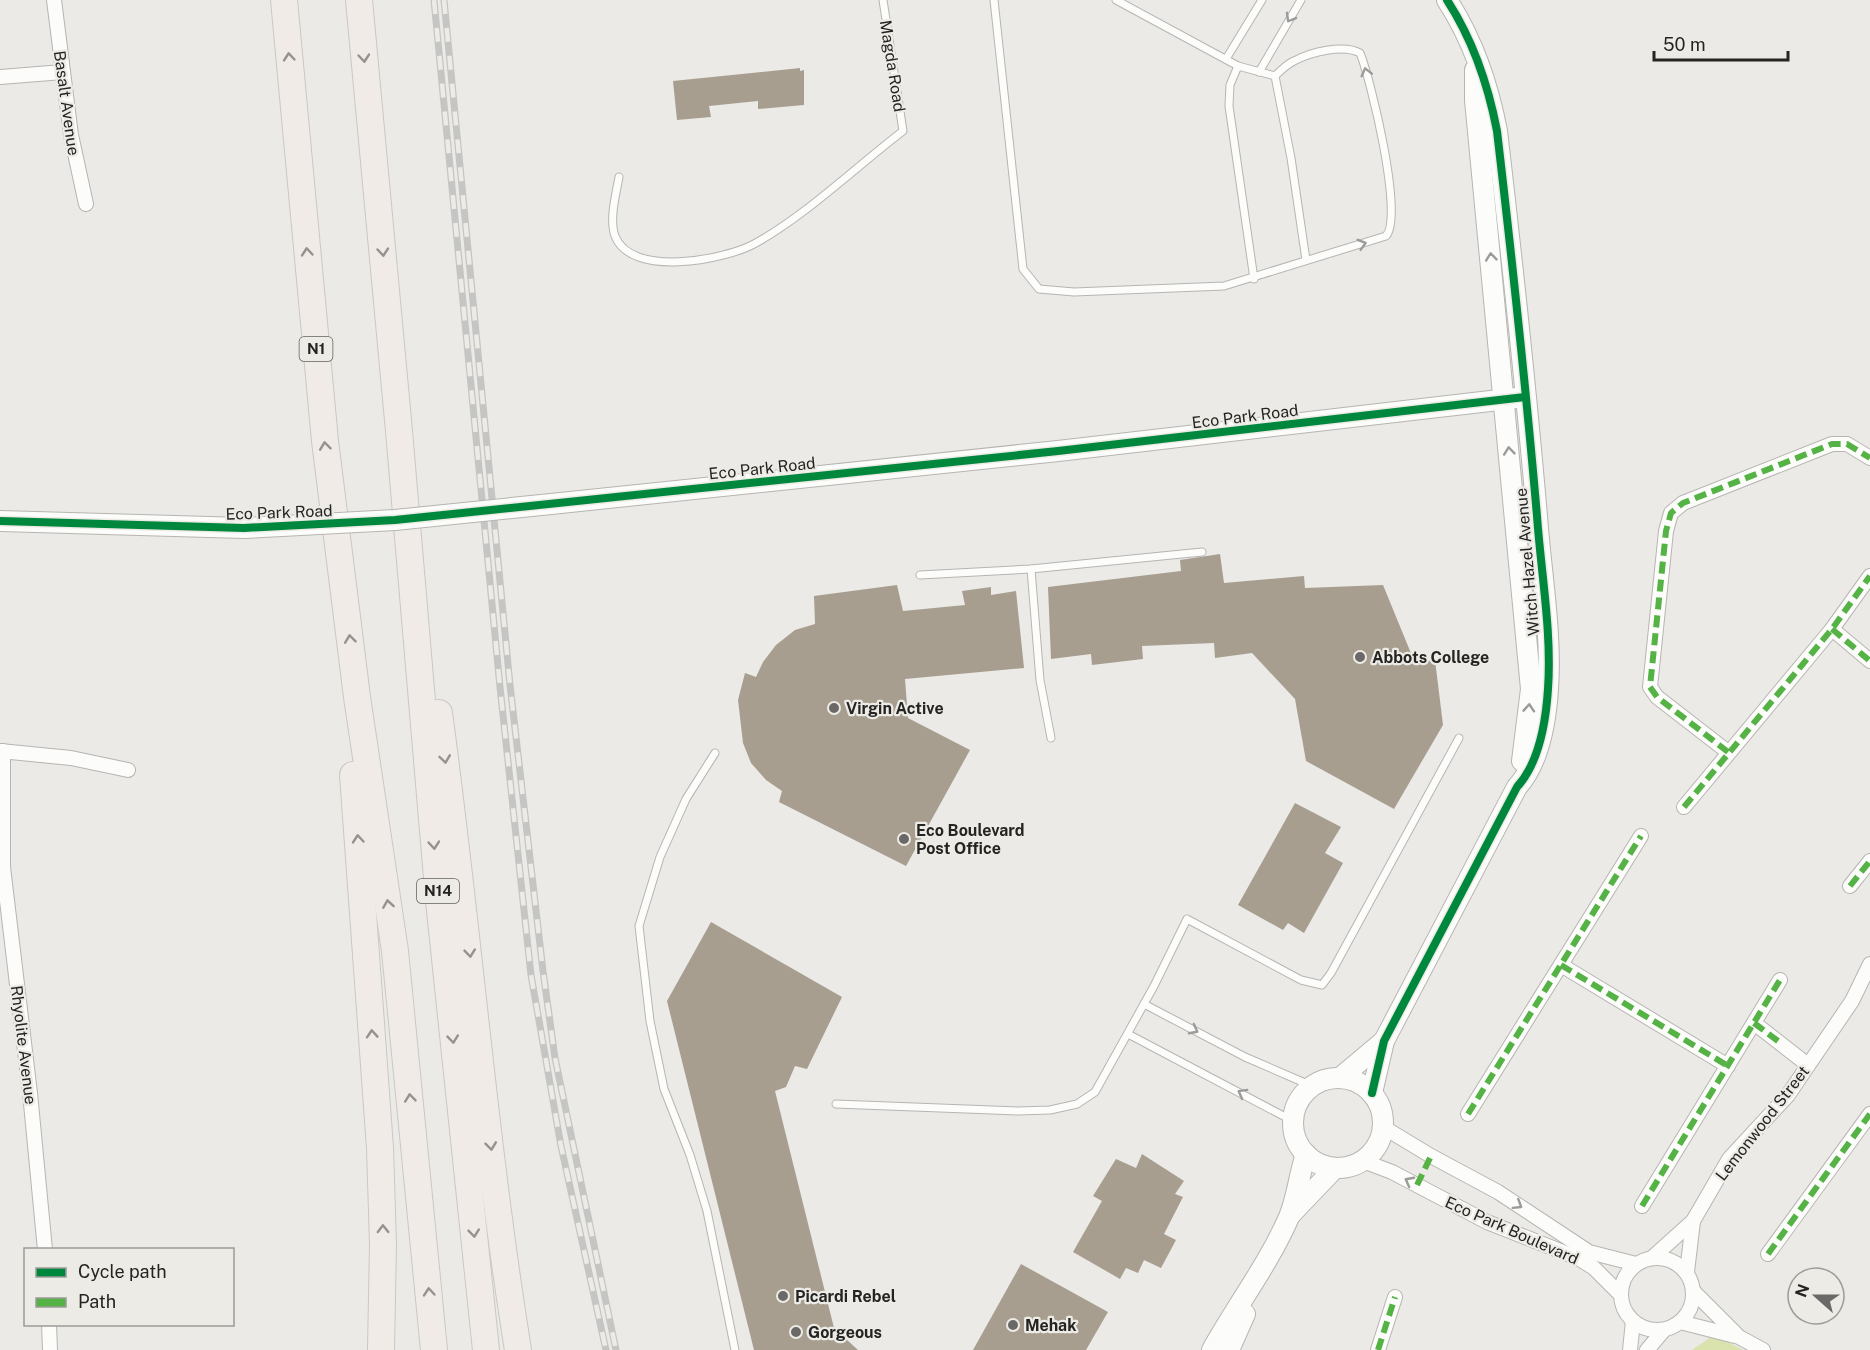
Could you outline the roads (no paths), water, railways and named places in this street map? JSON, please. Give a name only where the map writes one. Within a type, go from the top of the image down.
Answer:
[{"type":"highway","name":"N1","points":[[284,0],[325,441],[357,697]]},
{"type":"highway","points":[[359,0],[399,431],[460,868],[488,1123],[518,1350]]},
{"type":"highway","name":"N14","points":[[399,431],[439,901],[486,1350]]},
{"type":"highway","points":[[357,697],[352,763],[380,1148],[383,1244],[381,1350]]},
{"type":"highway","points":[[357,697],[395,951],[434,1350]]},
{"type":"street","name":"Basalt Avenue","points":[[54,0],[71,135],[86,204]]},
{"type":"street","name":"Witch Hazel Avenue","points":[[1372,1093],[1384,1041],[1517,787],[1526,777],[1538,744],[1549,678],[1549,645],[1497,131],[1486,83],[1464,28],[1447,0]]},
{"type":"street","name":"Witch Hazel Avenue","points":[[1475,57],[1475,100],[1531,689],[1529,718],[1517,787]]},
{"type":"street","points":[[0,77],[63,72]]},
{"type":"street","name":"Eco Park Road","points":[[0,521],[244,528],[395,520],[1047,452],[1525,398]]},
{"type":"street","points":[[1728,752],[1657,697],[1650,687],[1666,525],[1671,513],[1683,503],[1838,443],[1847,444],[1870,458]]},
{"type":"street","points":[[1684,807],[1832,629],[1870,576]]},
{"type":"street","points":[[1832,629],[1870,661]]},
{"type":"street","name":"Rhyolite Avenue","points":[[45,1248],[38,1160],[3,867],[1,751],[71,758],[128,770]]},
{"type":"street","points":[[1468,1114],[1641,836]]},
{"type":"street","points":[[1850,886],[1870,861]]},
{"type":"street","name":"Lemonwood Street","points":[[1653,1257],[1693,1221],[1729,1160],[1779,1107],[1852,1001],[1870,964]]},
{"type":"street","points":[[1561,965],[1728,1066]]},
{"type":"street","points":[[1642,1206],[1780,980]]},
{"type":"street","points":[[1754,1023],[1808,1065]]},
{"type":"street","name":"Witch Hazel Avenue","points":[[1340,1078],[1384,1041]]},
{"type":"street","points":[[1340,1078],[1352,1080],[1372,1093],[1381,1109],[1383,1127],[1380,1140],[1363,1161],[1345,1168],[1335,1168],[1315,1162],[1299,1145],[1293,1121],[1296,1108],[1312,1086],[1325,1080],[1340,1078]]},
{"type":"street","points":[[1768,1254],[1870,1114]]},
{"type":"street","name":"Eco Park Boulevard","points":[[1383,1127],[1498,1192],[1588,1252],[1635,1264]]},
{"type":"street","points":[[1229,1350],[1252,1288],[1289,1216],[1306,1154]]},
{"type":"street","name":"Eco Park Boulevard","points":[[1363,1161],[1392,1172],[1487,1222],[1578,1258],[1594,1268],[1621,1296]]},
{"type":"street","points":[[1289,1216],[1335,1168]]},
{"type":"street","name":"Lemonwood Street","points":[[1687,1272],[1693,1221]]},
{"type":"street","points":[[1664,1330],[1642,1327],[1633,1321],[1623,1305],[1621,1296],[1624,1278],[1635,1264],[1653,1257],[1672,1260],[1687,1272],[1694,1292],[1739,1337]]},
{"type":"street","points":[[1212,1350],[1235,1309],[1252,1288]]},
{"type":"street","points":[[1647,1350],[1664,1330],[1680,1322],[1691,1309],[1694,1292]]},
{"type":"street","points":[[1378,1350],[1395,1297]]},
{"type":"street","points":[[1630,1350],[1633,1321]]},
{"type":"street","points":[[1680,1322],[1739,1337],[1763,1350]]},
{"type":"street","points":[[49,1326],[50,1350]]},
{"type":"lane","name":"Magda Road","points":[[619,177],[614,214],[615,236],[628,252],[656,262],[721,257],[753,244],[809,206],[903,131],[883,0]]},
{"type":"lane","points":[[994,0],[1023,269],[1040,289],[1054,292],[1224,286],[1254,279],[1306,260],[1386,236],[1393,223],[1390,180],[1360,53],[1344,48],[1303,57],[1292,61],[1275,76]]},
{"type":"lane","points":[[1226,59],[1262,0]]},
{"type":"lane","points":[[1259,72],[1301,0]]},
{"type":"lane","points":[[1120,1],[1238,66],[1275,76]]},
{"type":"lane","points":[[1238,66],[1230,85],[1229,106],[1254,279]]},
{"type":"lane","points":[[1275,76],[1291,158],[1306,260]]},
{"type":"lane","points":[[920,575],[1031,569],[1202,552]]},
{"type":"lane","points":[[1031,569],[1042,699],[1051,738]]},
{"type":"lane","points":[[836,1104],[1017,1111],[1050,1110],[1077,1104],[1095,1092],[1144,1004],[1187,919],[1301,980],[1317,985],[1325,982],[1460,738]]},
{"type":"lane","points":[[715,753],[686,799],[660,857],[639,926],[650,1021],[664,1089],[690,1155],[706,1211],[735,1350]]},
{"type":"lane","points":[[1144,1004],[1245,1057],[1312,1086]]},
{"type":"lane","points":[[1128,1034],[1293,1121]]},
{"type":"railway","points":[[434,0],[500,687],[531,975],[561,1146],[606,1350]]},
{"type":"railway","points":[[444,0],[510,685],[543,971],[555,1058],[616,1350]]},
{"type":"place","name":"Abbots College","points":[[1360,657]]},
{"type":"place","name":"Virgin Active","points":[[834,708]]},
{"type":"place","name":"Eco Boulevard Post Office","points":[[904,839]]},
{"type":"place","name":"Picardi Rebel","points":[[783,1296]]},
{"type":"place","name":"Mehak","points":[[1013,1325]]},
{"type":"place","name":"Gorgeous","points":[[796,1332]]}]
